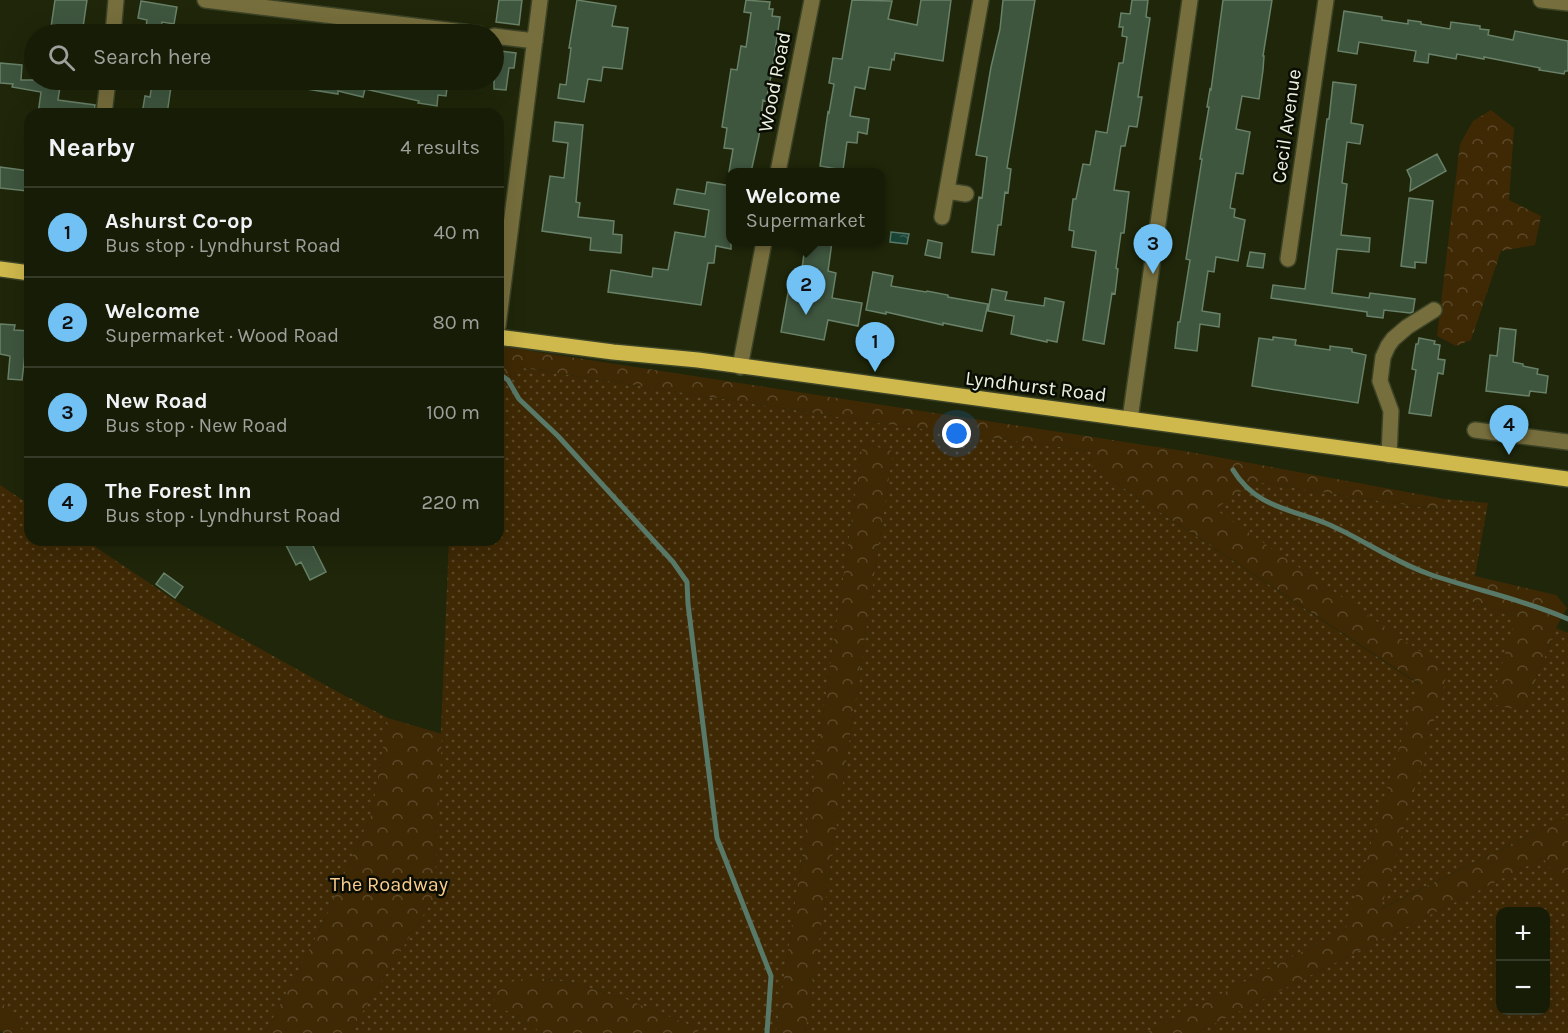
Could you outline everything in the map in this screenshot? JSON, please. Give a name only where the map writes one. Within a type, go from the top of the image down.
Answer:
[{"type":"main road","points":[[0,269],[24,272]]},
{"type":"main road","name":"Lyndhurst Road","points":[[504,338],[698,360],[1568,479]]},
{"type":"street","points":[[114,24],[116,0]]},
{"type":"street","points":[[205,0],[398,24]]},
{"type":"street","points":[[504,280],[540,0]]},
{"type":"street","name":"Wood Road","points":[[779,168],[812,0]]},
{"type":"street","points":[[942,218],[981,0]]},
{"type":"street","points":[[1130,419],[1190,0]]},
{"type":"street","name":"Cecil Avenue","points":[[1288,259],[1326,0]]},
{"type":"street","points":[[1541,0],[1568,3]]},
{"type":"street","points":[[504,37],[535,41]]},
{"type":"street","points":[[105,108],[107,90]]},
{"type":"street","points":[[947,191],[966,194]]},
{"type":"street","points":[[740,367],[763,246]]},
{"type":"street","points":[[1389,455],[1391,411],[1380,381],[1383,357],[1393,339],[1434,310]]},
{"type":"street","points":[[1475,430],[1568,442]]},
{"type":"green space","points":[[1491,110],[1514,128],[1509,200],[1541,216],[1535,245],[1501,251],[1471,340],[1456,346],[1437,336],[1460,144],[1473,121]]},
{"type":"green space","points":[[504,347],[1190,452],[1445,499],[1441,510],[1255,482],[1215,509],[1448,671],[1381,909],[1565,817],[1568,806],[1568,890],[1543,858],[1196,1033],[1146,1033],[1346,929],[1418,683],[1092,467],[1091,451],[878,423],[518,367],[504,378]]},
{"type":"green space","points":[[517,367],[878,423],[1091,451],[1092,467],[1418,684],[1346,929],[1146,1033],[805,1033],[893,451],[863,444],[776,1033],[699,1033],[697,1028],[623,998],[568,982],[538,978],[501,1007],[543,1033],[349,1033],[434,898],[449,546],[504,546],[504,378]]},
{"type":"green space","points":[[863,444],[893,451],[805,1033],[776,1033]]},
{"type":"green space","points":[[1255,482],[1440,510],[1445,499],[1488,503],[1475,576],[1468,600],[1516,617],[1524,711],[1556,628],[1568,633],[1568,806],[1565,817],[1380,909],[1448,671],[1214,509]]},
{"type":"green space","points":[[0,485],[24,501],[24,546],[94,546],[182,605],[388,718],[372,813],[315,939],[265,1033],[24,1033],[0,999]]},
{"type":"green space","points":[[1475,576],[1556,595],[1567,608],[1556,628],[1524,711],[1490,704],[1516,617],[1468,600]]},
{"type":"green space","name":"The Roadway","points":[[388,718],[442,734],[434,898],[349,1033],[265,1033],[315,939],[372,813]]},
{"type":"green space","points":[[1543,858],[1568,890],[1568,1033],[1196,1033]]},
{"type":"green space","points":[[538,978],[568,982],[623,998],[697,1028],[699,1033],[543,1033],[501,1007],[491,996],[515,980]]},
{"type":"green space","points":[[0,999],[24,1033],[3,1033],[0,1030]]},
{"type":"water","points":[[891,232],[909,234],[907,244],[890,242]]},
{"type":"building","points":[[55,0],[87,0],[83,24],[51,24]]},
{"type":"building","points":[[499,0],[522,0],[519,25],[496,22]]},
{"type":"building","points":[[577,0],[616,6],[612,26],[628,28],[622,69],[603,67],[601,81],[588,79],[584,102],[558,98],[560,84],[566,85]]},
{"type":"building","points":[[746,0],[770,2],[769,9],[773,9],[772,16],[780,17],[772,71],[766,101],[763,100],[759,136],[752,168],[730,168],[733,149],[724,148],[727,128],[722,127],[731,69],[737,70],[741,46],[746,47],[751,13],[744,12]]},
{"type":"building","points":[[852,0],[892,1],[888,19],[917,25],[921,0],[951,0],[943,61],[895,53],[890,70],[869,67],[865,89],[855,87],[850,116],[869,119],[867,134],[858,132],[857,143],[847,142],[843,168],[832,168],[820,166],[834,84],[829,83],[833,58],[842,59]]},
{"type":"building","points":[[1003,0],[1035,0],[1007,168],[1011,169],[1008,193],[1005,192],[994,255],[972,252],[987,157],[976,155],[1000,29]]},
{"type":"building","points":[[1132,0],[1148,0],[1146,17],[1150,18],[1138,97],[1142,97],[1137,127],[1129,126],[1125,146],[1121,146],[1114,190],[1129,192],[1124,233],[1121,233],[1116,268],[1118,269],[1115,294],[1112,293],[1104,344],[1083,340],[1096,251],[1072,247],[1074,231],[1069,230],[1073,199],[1076,199],[1083,164],[1090,165],[1096,131],[1107,133],[1119,63],[1123,63],[1127,37],[1122,36],[1123,27],[1119,27],[1121,13],[1130,14]]},
{"type":"building","points":[[1223,0],[1272,0],[1259,99],[1242,96],[1236,129],[1250,132],[1243,174],[1236,173],[1230,208],[1235,209],[1234,217],[1245,220],[1238,261],[1216,257],[1214,272],[1208,271],[1202,311],[1220,314],[1219,327],[1200,324],[1197,351],[1175,348],[1190,260],[1186,259]]},
{"type":"building","points":[[141,1],[177,7],[174,24],[162,22],[162,24],[146,24],[147,20],[138,18]]},
{"type":"building","points":[[1344,11],[1382,17],[1382,20],[1408,24],[1408,20],[1450,29],[1451,22],[1480,26],[1480,29],[1489,30],[1488,35],[1513,40],[1515,31],[1568,41],[1568,71],[1564,74],[1484,57],[1484,59],[1457,54],[1456,59],[1429,54],[1428,63],[1414,61],[1416,51],[1359,42],[1357,54],[1338,51]]},
{"type":"building","points":[[504,51],[516,53],[514,68],[509,68],[506,90],[504,90]]},
{"type":"building","points":[[0,63],[22,65],[21,80],[24,80],[24,89],[12,87],[13,84],[0,83]]},
{"type":"building","points":[[1333,82],[1356,85],[1351,123],[1363,125],[1360,144],[1347,142],[1342,183],[1347,184],[1341,235],[1370,238],[1369,252],[1337,249],[1332,293],[1369,298],[1370,293],[1415,299],[1413,312],[1384,310],[1383,318],[1367,316],[1367,312],[1271,298],[1273,285],[1305,289]]},
{"type":"building","points":[[29,90],[60,90],[58,100],[95,105],[95,108],[39,108],[41,92]]},
{"type":"building","points":[[151,90],[171,90],[168,108],[143,108],[145,96],[150,97]]},
{"type":"building","points":[[313,90],[365,90],[363,97],[338,91],[338,94]]},
{"type":"building","points":[[370,90],[447,90],[446,96],[438,95],[437,106],[418,103],[419,101]]},
{"type":"building","points":[[555,122],[583,125],[576,202],[580,203],[578,217],[614,221],[613,234],[622,235],[621,253],[590,250],[591,238],[542,231],[550,176],[564,178],[568,143],[553,141]]},
{"type":"building","points":[[1437,154],[1446,171],[1410,191],[1411,179],[1407,170]]},
{"type":"building","points":[[0,167],[24,170],[24,191],[0,188]]},
{"type":"building","points":[[707,182],[726,185],[726,246],[731,246],[731,249],[716,246],[714,263],[708,263],[701,305],[608,292],[611,270],[652,277],[653,268],[668,270],[675,232],[705,237],[709,210],[674,204],[677,189],[705,194]]},
{"type":"building","points":[[1409,198],[1433,201],[1426,263],[1415,262],[1415,268],[1401,266]]},
{"type":"building","points":[[928,240],[942,243],[940,258],[925,255]]},
{"type":"building","points":[[805,246],[831,246],[828,271],[836,273],[832,298],[862,303],[858,326],[828,320],[824,340],[781,332],[790,282],[800,284]]},
{"type":"building","points":[[1250,252],[1265,254],[1263,268],[1247,266]]},
{"type":"building","points":[[873,272],[893,276],[891,286],[988,304],[982,331],[866,310]]},
{"type":"building","points":[[992,289],[1007,292],[1005,300],[1044,306],[1045,298],[1064,302],[1057,342],[1011,334],[1014,316],[988,311]]},
{"type":"building","points":[[0,324],[15,325],[14,330],[24,331],[22,380],[8,379],[10,356],[0,354]]},
{"type":"building","points":[[1500,328],[1516,330],[1513,362],[1538,369],[1537,374],[1548,376],[1546,393],[1530,391],[1529,396],[1486,391],[1490,355],[1497,356]]},
{"type":"building","points":[[1273,337],[1296,340],[1295,345],[1330,350],[1330,346],[1352,349],[1352,352],[1366,355],[1358,403],[1252,386],[1259,338],[1273,340]]},
{"type":"building","points":[[1419,338],[1435,341],[1434,344],[1440,345],[1438,359],[1445,360],[1443,374],[1438,373],[1431,416],[1409,413],[1416,370],[1412,369]]},
{"type":"building","points":[[286,546],[313,546],[326,572],[310,580],[301,562],[296,565]]},
{"type":"building","points":[[164,573],[183,587],[175,598],[156,584]]},
{"type":"waterway","points":[[504,377],[519,399],[558,436],[673,562],[687,582],[717,838],[771,976],[767,1033]]},
{"type":"waterway","points":[[1233,470],[1242,483],[1264,500],[1330,525],[1416,569],[1568,619]]},
{"type":"place","name":"New Road","points":[[1153,274]]},
{"type":"place","name":"Welcome","points":[[806,315]]},
{"type":"place","name":"Ashurst Co-op","points":[[875,372]]},
{"type":"place","name":"The Forest Inn","points":[[1509,455]]}]
